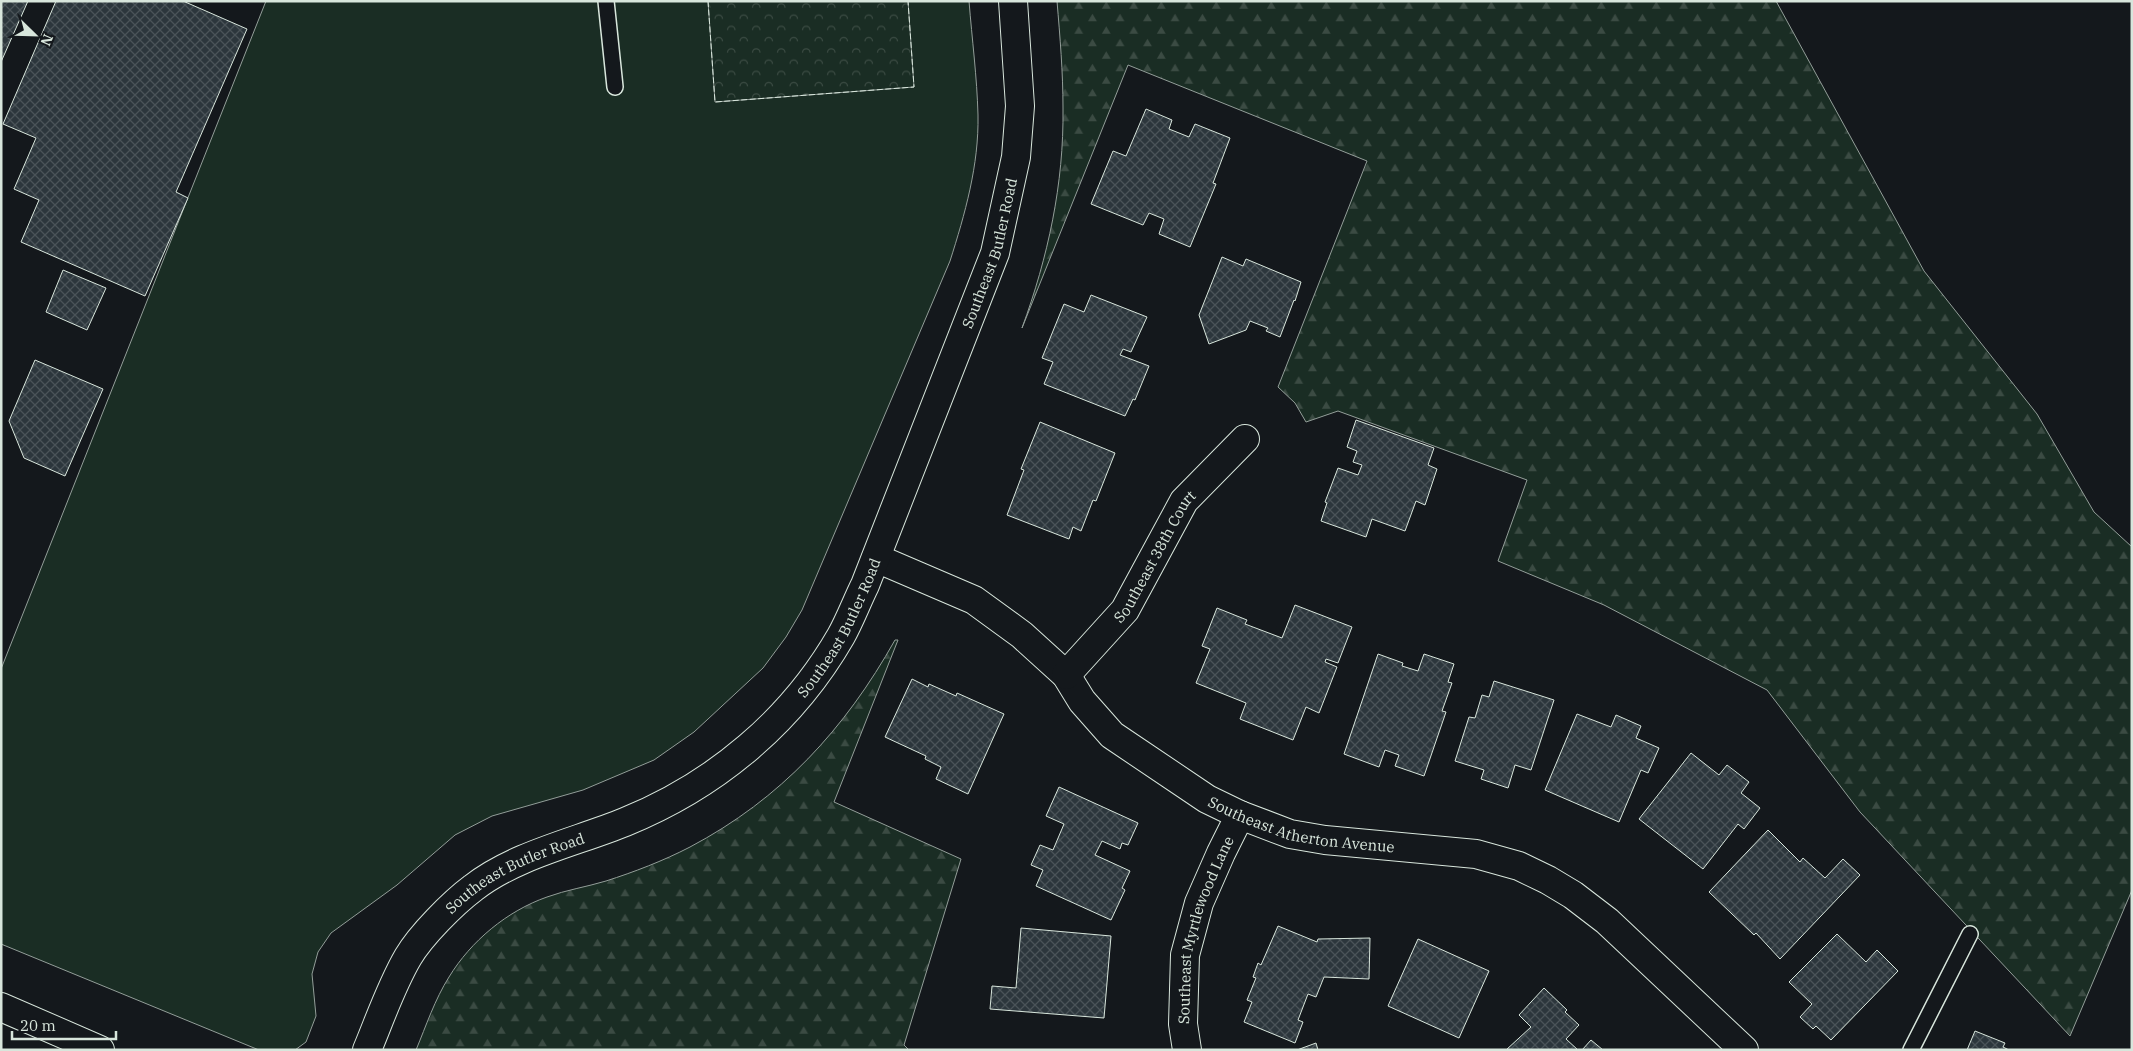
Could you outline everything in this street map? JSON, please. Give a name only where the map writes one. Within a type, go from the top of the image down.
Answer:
[{"type":"street","name":"Southeast Butler Road","points":[[367,1050],[396,980],[410,955],[451,907],[473,887],[510,866],[660,807],[717,774],[771,727],[795,702],[841,635],[876,558],[995,253],[1016,157],[1020,106],[1013,1]]},
{"type":"street","name":"Southeast 38th Court","points":[[1066,675],[1125,610],[1184,502],[1245,439]]},
{"type":"street","name":"Southeast Atherton Avenue","points":[[876,558],[974,600],[1022,635],[1066,675],[1082,701],[1112,735],[1207,799],[1240,815],[1290,834],[1325,840],[1476,854],[1519,866],[1573,895],[1607,921],[1744,1050]]},
{"type":"street","name":"Southeast Myrtlewood Lane","points":[[1187,1050],[1183,1024],[1185,955],[1200,903],[1220,853],[1240,815]]},
{"type":"street","points":[[1,1007],[100,1050]]},
{"type":"lane","points":[[606,1],[615,87]]},
{"type":"lane","points":[[1912,1050],[1970,934]]},
{"type":"green space","points":[[266,1],[969,1],[978,115],[974,171],[966,207],[950,261],[802,610],[786,637],[763,668],[694,732],[654,760],[583,790],[492,816],[455,835],[397,885],[331,933],[318,952],[312,974],[316,1016],[306,1042],[295,1050],[259,1050],[1,944],[1,669]]},
{"type":"green space","points":[[708,1],[908,1],[914,87],[715,102]]},
{"type":"green space","points":[[1057,1],[1776,1],[1924,271],[2037,414],[2094,512],[2132,547],[2132,890],[2070,1036],[1860,812],[1767,690],[1604,605],[1498,561],[1527,480],[1338,411],[1306,422],[1295,403],[1278,387],[1367,161],[1128,65],[1022,328],[1047,247],[1061,164],[1063,95]]},
{"type":"green space","points":[[895,640],[898,640],[834,802],[961,859],[904,1045],[909,1050],[416,1050],[444,985],[468,951],[491,929],[518,910],[532,903],[561,892],[606,881],[669,857],[723,828],[753,807],[782,784],[832,732],[855,703]]},
{"type":"building","points":[[1,1],[28,1],[1,62]]},
{"type":"building","points":[[56,1],[183,1],[247,29],[176,192],[188,198],[145,296],[21,242],[39,200],[14,189],[36,138],[3,124]]},
{"type":"building","points":[[1146,109],[1172,120],[1169,129],[1189,137],[1195,124],[1230,138],[1213,183],[1216,184],[1190,247],[1159,234],[1164,219],[1149,213],[1143,225],[1091,204],[1113,151],[1126,156]]},
{"type":"building","points":[[1222,257],[1243,266],[1246,259],[1301,282],[1280,337],[1266,331],[1268,328],[1250,321],[1246,330],[1209,344],[1199,315]]},
{"type":"building","points":[[63,270],[106,288],[87,330],[46,312]]},
{"type":"building","points":[[1091,295],[1147,317],[1131,352],[1123,349],[1120,355],[1149,366],[1135,400],[1133,399],[1125,416],[1044,384],[1053,362],[1042,358],[1064,304],[1084,312]]},
{"type":"building","points":[[35,360],[103,389],[65,476],[24,458],[9,421]]},
{"type":"building","points":[[1356,420],[1434,448],[1428,465],[1437,469],[1425,505],[1416,501],[1405,531],[1372,519],[1366,537],[1321,521],[1327,503],[1325,502],[1338,468],[1358,475],[1362,465],[1353,462],[1357,451],[1347,447]]},
{"type":"building","points":[[1040,422],[1115,453],[1096,501],[1093,500],[1081,531],[1073,527],[1069,539],[1007,515],[1024,470],[1021,469]]},
{"type":"building","points":[[1295,605],[1352,627],[1338,663],[1326,659],[1325,662],[1337,667],[1319,713],[1306,707],[1293,740],[1240,719],[1246,703],[1196,683],[1210,649],[1202,646],[1217,608],[1247,620],[1245,624],[1282,638]]},
{"type":"building","points":[[1378,654],[1403,663],[1402,666],[1418,671],[1424,654],[1454,664],[1448,682],[1452,683],[1442,711],[1446,712],[1424,776],[1395,766],[1399,755],[1385,750],[1379,767],[1344,754]]},
{"type":"building","points":[[912,679],[928,687],[929,684],[956,696],[957,693],[1004,714],[968,794],[936,779],[941,767],[925,759],[926,756],[885,737]]},
{"type":"building","points":[[1494,681],[1554,700],[1531,770],[1515,765],[1508,788],[1481,779],[1484,770],[1455,761],[1469,717],[1475,718],[1482,695],[1489,697]]},
{"type":"building","points":[[1577,714],[1611,727],[1616,715],[1641,726],[1636,738],[1659,748],[1648,773],[1641,770],[1619,822],[1545,790]]},
{"type":"building","points":[[1691,753],[1719,775],[1727,765],[1749,782],[1741,793],[1760,808],[1744,829],[1738,824],[1703,869],[1639,819]]},
{"type":"building","points":[[1059,787],[1138,823],[1128,845],[1122,843],[1120,849],[1102,841],[1095,855],[1130,871],[1122,888],[1125,890],[1111,920],[1036,886],[1043,870],[1031,865],[1040,845],[1053,850],[1064,824],[1046,816]]},
{"type":"building","points":[[1768,830],[1800,862],[1803,858],[1825,878],[1843,859],[1860,875],[1780,959],[1756,933],[1754,935],[1709,892]]},
{"type":"building","points":[[1278,926],[1317,942],[1318,939],[1370,938],[1369,979],[1324,977],[1316,997],[1308,994],[1298,1020],[1303,1022],[1295,1043],[1244,1022],[1252,1002],[1247,1000],[1256,978],[1253,977],[1258,963],[1261,965]]},
{"type":"building","points":[[1021,928],[1111,936],[1104,1018],[990,1009],[992,986],[1016,988]]},
{"type":"building","points":[[1837,934],[1866,962],[1877,950],[1898,971],[1831,1040],[1816,1026],[1813,1029],[1800,1017],[1812,1004],[1789,982]]},
{"type":"building","points":[[1418,939],[1489,971],[1459,1038],[1388,1006]]},
{"type":"building","points":[[1544,988],[1567,1010],[1565,1012],[1579,1025],[1566,1039],[1578,1050],[1506,1050],[1531,1027],[1519,1015]]},
{"type":"building","points":[[1975,1031],[2005,1043],[2003,1047],[2009,1050],[1967,1050]]},
{"type":"building","points":[[1591,1040],[1603,1050],[1582,1050]]},
{"type":"building","points":[[1316,1043],[1318,1050],[1297,1050]]},
{"type":"fence","points":[[708,1],[715,102],[914,87],[908,1]]}]
